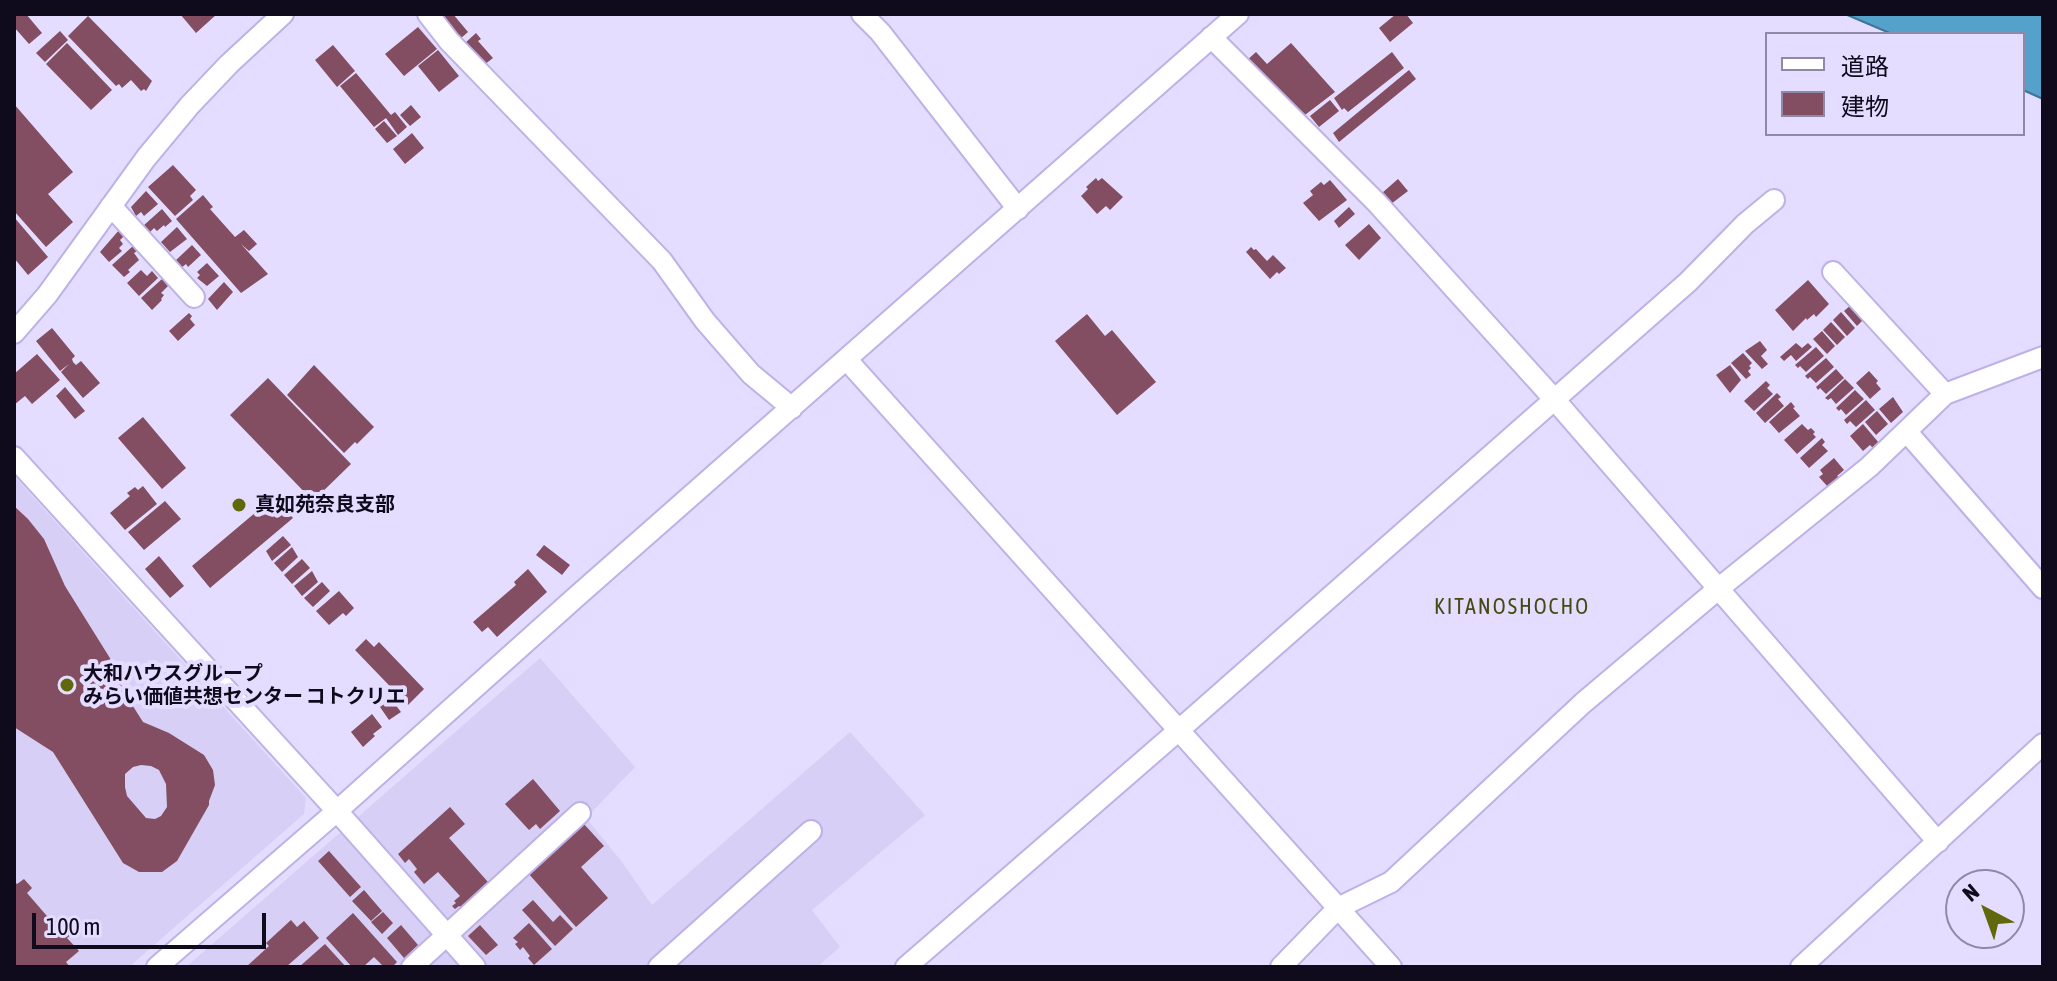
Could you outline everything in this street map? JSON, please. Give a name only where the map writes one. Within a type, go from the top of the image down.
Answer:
[{"type":"street","points":[[14,333],[47,295],[146,158],[190,105],[283,14]]},
{"type":"street","points":[[428,14],[449,41],[662,261],[705,321],[751,374],[792,408]]},
{"type":"street","points":[[862,14],[880,32],[1018,209]]},
{"type":"street","points":[[157,967],[1238,14]]},
{"type":"street","points":[[1211,37],[1377,203],[1554,399],[1938,842]]},
{"type":"street","points":[[906,967],[1688,282],[1745,224],[1774,200]]},
{"type":"street","points":[[111,206],[194,297]]},
{"type":"street","points":[[1833,272],[1945,394]]},
{"type":"street","points":[[1281,967],[1338,908],[1391,882],[1583,703],[1869,467],[1945,394],[2043,357]]},
{"type":"street","points":[[847,360],[1391,967]]},
{"type":"street","points":[[1907,432],[2043,588]]},
{"type":"street","points":[[14,457],[475,967]]},
{"type":"street","points":[[1801,967],[2043,744]]},
{"type":"street","points":[[412,967],[580,813]]},
{"type":"street","points":[[659,967],[811,831]]},
{"type":"shaded area","points":[[14,476],[306,798],[304,814],[129,967],[14,967]]},
{"type":"shaded area","points":[[540,658],[635,767],[586,818],[652,905],[850,732],[925,815],[812,910],[840,947],[817,967],[186,967]]},
{"type":"water","points":[[1845,14],[2043,14],[2043,99],[2025,91],[2025,32],[1887,32]]},
{"type":"building","points":[[14,14],[26,14],[42,33],[29,44],[14,27]]},
{"type":"building","points":[[180,14],[217,14],[196,33]]},
{"type":"building","points":[[439,14],[453,14],[468,32],[460,39]]},
{"type":"building","points":[[1396,14],[1406,14],[1413,23],[1390,42],[1379,28]]},
{"type":"building","points":[[88,16],[152,81],[146,91],[141,91],[131,80],[122,88],[119,84],[116,86],[68,36]]},
{"type":"building","points":[[418,27],[437,49],[404,76],[385,54]]},
{"type":"building","points":[[60,31],[68,40],[45,62],[36,53]]},
{"type":"building","points":[[476,33],[481,39],[478,41],[493,58],[484,65],[464,44]]},
{"type":"building","points":[[67,43],[112,90],[91,110],[46,64]]},
{"type":"building","points":[[1291,43],[1335,92],[1301,118],[1245,62],[1256,52],[1267,64]]},
{"type":"building","points":[[333,45],[355,71],[337,87],[315,60]]},
{"type":"building","points":[[438,50],[459,76],[439,92],[418,66]]},
{"type":"building","points":[[1392,52],[1404,68],[1348,112],[1344,108],[1342,110],[1334,98]]},
{"type":"building","points":[[1409,70],[1416,79],[1339,142],[1333,133]]},
{"type":"building","points":[[356,73],[391,115],[395,112],[407,127],[398,135],[386,118],[374,127],[340,86]]},
{"type":"building","points":[[1330,100],[1339,111],[1319,127],[1310,116]]},
{"type":"building","points":[[14,104],[73,172],[48,194],[73,222],[46,247],[14,211]]},
{"type":"building","points":[[411,105],[421,117],[410,126],[400,115]]},
{"type":"building","points":[[384,121],[397,136],[387,143],[375,129]]},
{"type":"building","points":[[412,133],[424,148],[405,164],[393,149]]},
{"type":"building","points":[[173,165],[196,190],[190,196],[193,200],[175,216],[148,187]]},
{"type":"building","points":[[1096,178],[1098,181],[1102,178],[1123,197],[1110,210],[1106,206],[1097,214],[1081,196]]},
{"type":"building","points":[[1398,179],[1408,191],[1391,204],[1382,193]]},
{"type":"building","points":[[1330,180],[1347,200],[1319,221],[1303,203],[1313,195],[1310,191],[1321,182],[1324,185]]},
{"type":"building","points":[[146,191],[158,204],[144,216],[141,212],[136,216],[131,207]]},
{"type":"building","points":[[203,195],[213,207],[210,209],[235,237],[244,230],[257,244],[249,251],[241,244],[268,274],[241,293],[176,219]]},
{"type":"building","points":[[1349,207],[1355,214],[1339,228],[1334,221]]},
{"type":"building","points":[[162,209],[172,221],[149,233],[143,226]]},
{"type":"building","points":[[14,217],[48,257],[28,275],[14,258]]},
{"type":"building","points":[[1369,224],[1381,238],[1359,260],[1345,245]]},
{"type":"building","points":[[177,227],[187,239],[170,252],[161,242]]},
{"type":"building","points":[[120,229],[125,235],[120,240],[123,244],[119,248],[122,251],[109,262],[100,252]]},
{"type":"building","points":[[192,245],[201,255],[188,267],[186,264],[181,268],[175,261]]},
{"type":"building","points":[[133,246],[139,260],[124,277],[112,265]]},
{"type":"building","points":[[1251,247],[1267,261],[1273,255],[1286,268],[1270,279],[1246,252]]},
{"type":"building","points":[[207,263],[219,276],[207,286],[197,278],[200,275],[197,272]]},
{"type":"building","points":[[141,270],[147,276],[152,271],[158,278],[139,296],[127,283]]},
{"type":"building","points":[[162,279],[168,286],[161,293],[164,295],[162,300],[152,310],[141,298]]},
{"type":"building","points":[[1808,280],[1829,304],[1816,317],[1814,314],[1806,318],[1793,331],[1775,310]]},
{"type":"building","points":[[224,282],[233,292],[217,310],[208,299]]},
{"type":"building","points":[[1852,304],[1865,318],[1857,326],[1844,311]]},
{"type":"building","points":[[1841,312],[1855,328],[1847,336],[1833,320]]},
{"type":"building","points":[[189,313],[195,325],[178,341],[169,331]]},
{"type":"building","points":[[1087,314],[1105,336],[1112,330],[1156,382],[1117,415],[1055,341]]},
{"type":"building","points":[[1831,322],[1845,337],[1837,345],[1823,330]]},
{"type":"building","points":[[52,328],[75,356],[73,362],[76,365],[81,361],[100,383],[83,398],[61,372],[69,364],[60,371],[36,341]]},
{"type":"building","points":[[1822,331],[1835,346],[1827,354],[1813,339]]},
{"type":"building","points":[[1760,341],[1767,350],[1761,356],[1768,364],[1762,369],[1745,351]]},
{"type":"building","points":[[1796,343],[1802,348],[1808,343],[1812,347],[1796,361],[1791,355],[1784,361],[1780,357]]},
{"type":"building","points":[[1816,347],[1824,356],[1806,372],[1795,365]]},
{"type":"building","points":[[1743,353],[1752,363],[1748,371],[1751,375],[1746,379],[1731,363]]},
{"type":"building","points":[[37,354],[60,380],[32,404],[25,396],[14,405],[14,374]]},
{"type":"building","points":[[1826,358],[1834,367],[1816,383],[1805,376]]},
{"type":"building","points":[[314,365],[374,427],[344,453],[287,395]]},
{"type":"building","points":[[1730,365],[1741,380],[1730,393],[1716,375]]},
{"type":"building","points":[[1836,369],[1844,378],[1826,394],[1820,388],[1818,390],[1816,387]]},
{"type":"building","points":[[1869,371],[1881,389],[1870,399],[1856,383]]},
{"type":"building","points":[[268,378],[351,464],[313,501],[230,415]]},
{"type":"building","points":[[1845,379],[1854,388],[1836,404],[1831,398],[1825,398]]},
{"type":"building","points":[[1766,381],[1770,385],[1767,388],[1773,394],[1754,411],[1744,401]]},
{"type":"building","points":[[65,387],[85,411],[75,419],[56,396]]},
{"type":"building","points":[[1855,390],[1864,399],[1846,415],[1836,408]]},
{"type":"building","points":[[1777,393],[1784,406],[1765,423],[1756,413]]},
{"type":"building","points":[[1893,397],[1903,412],[1891,423],[1879,409]]},
{"type":"building","points":[[1866,400],[1875,410],[1856,427],[1850,421],[1847,424],[1844,420]]},
{"type":"building","points":[[1791,402],[1800,416],[1779,433],[1769,422]]},
{"type":"building","points":[[1877,411],[1888,424],[1876,435],[1865,422]]},
{"type":"building","points":[[143,417],[186,468],[162,489],[118,438]]},
{"type":"building","points":[[1802,424],[1808,430],[1811,428],[1816,437],[1797,454],[1784,440]]},
{"type":"building","points":[[1863,424],[1879,443],[1863,451],[1850,436]]},
{"type":"building","points":[[1822,438],[1825,442],[1822,445],[1828,451],[1809,468],[1800,458]]},
{"type":"building","points":[[1834,458],[1844,470],[1828,487],[1819,477],[1823,474],[1820,470]]},
{"type":"building","points":[[143,486],[157,504],[125,530],[110,513],[130,496],[127,493]]},
{"type":"building","points":[[275,496],[293,518],[210,588],[192,566]]},
{"type":"building","points":[[165,501],[181,519],[144,550],[128,532]]},
{"type":"building","name":"大和ハウスグループ みらい価値共想センター コトクリエ","points":[[14,506],[44,539],[65,586],[113,663],[124,692],[143,722],[169,733],[204,755],[213,770],[215,785],[209,805],[177,861],[162,872],[139,872],[123,863],[53,752],[14,727]],"holes":[[[151,766],[159,770],[166,784],[167,807],[155,819],[146,818],[127,796],[125,787],[125,774],[133,767]]]},
{"type":"building","points":[[283,536],[291,545],[272,561],[266,551]]},
{"type":"building","points":[[544,545],[570,565],[562,575],[536,555]]},
{"type":"building","points":[[292,547],[298,557],[282,572],[274,563]]},
{"type":"building","points":[[159,556],[184,586],[170,598],[145,569]]},
{"type":"building","points":[[302,559],[310,568],[292,584],[284,575]]},
{"type":"building","points":[[528,569],[547,592],[497,637],[488,627],[482,632],[473,622],[516,585],[514,582]]},
{"type":"building","points":[[312,571],[318,582],[302,596],[294,586]]},
{"type":"building","points":[[322,582],[330,591],[313,607],[304,598]]},
{"type":"building","points":[[339,591],[354,608],[329,625],[316,611]]},
{"type":"building","points":[[366,639],[374,647],[379,642],[424,689],[408,705],[355,650]]},
{"type":"building","points":[[391,699],[401,712],[389,720],[380,707]]},
{"type":"building","points":[[372,714],[382,727],[363,747],[351,732]]},
{"type":"building","points":[[533,779],[560,811],[540,829],[536,824],[529,830],[505,804]]},
{"type":"building","points":[[450,807],[465,824],[449,838],[488,882],[455,909],[452,906],[460,896],[438,872],[424,884],[414,872],[417,869],[409,859],[405,863],[398,854]]},
{"type":"building","points":[[583,823],[604,846],[581,867],[608,898],[576,927],[528,873]]},
{"type":"building","points":[[329,851],[361,887],[350,897],[318,861]]},
{"type":"building","points":[[24,879],[32,888],[27,893],[53,923],[58,919],[72,934],[67,938],[79,951],[66,962],[70,967],[14,967],[14,881],[17,884]]},
{"type":"building","points":[[364,890],[382,911],[371,921],[352,901]]},
{"type":"building","points":[[533,900],[553,922],[560,915],[573,929],[555,946],[522,910]]},
{"type":"building","points":[[383,912],[393,923],[382,934],[371,922]]},
{"type":"building","points":[[353,913],[397,962],[392,967],[384,967],[374,957],[363,967],[352,967],[326,938]]},
{"type":"building","points":[[291,920],[297,927],[304,921],[319,938],[286,967],[246,967],[269,946],[266,943]]},
{"type":"building","points":[[529,923],[552,949],[534,965],[513,938]]},
{"type":"building","points":[[401,925],[418,945],[404,958],[387,938]]},
{"type":"building","points":[[480,925],[498,945],[486,955],[468,936]]},
{"type":"building","points":[[325,944],[346,967],[299,967]]},
{"type":"place","name":"真如苑奈良支部","points":[[239,505]]},
{"type":"place","name":"大和ハウスグループ みらい価値共想センター コトクリエ","points":[[67,685]]},
{"type":"district","name":"KITANOSHOCHO","points":[[1512,607]]}]
